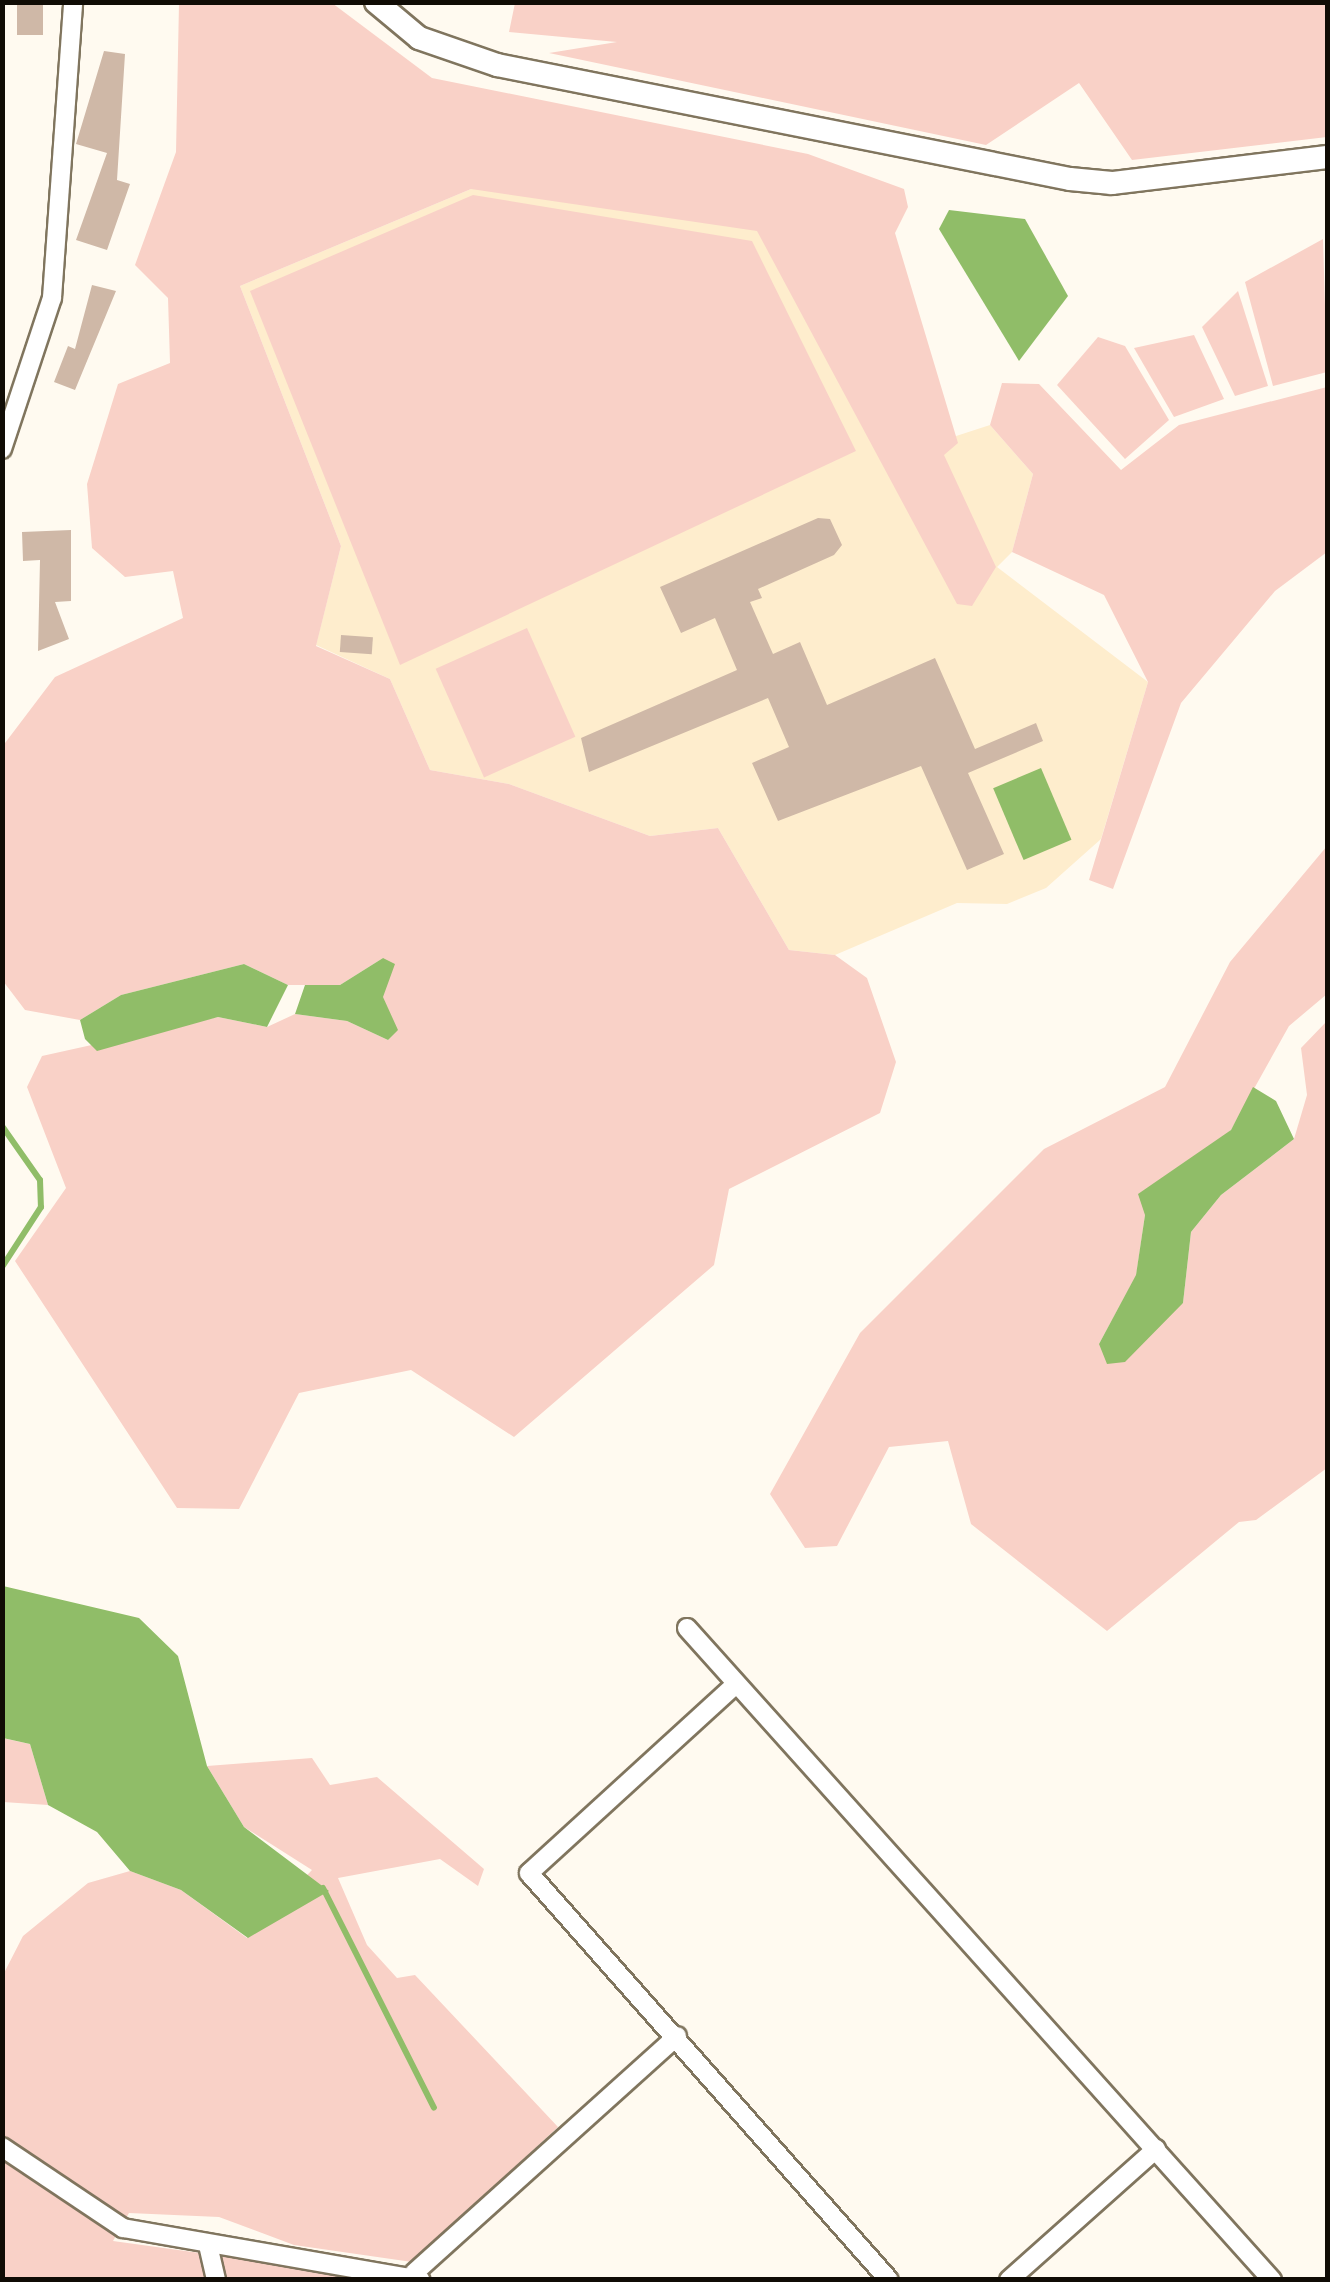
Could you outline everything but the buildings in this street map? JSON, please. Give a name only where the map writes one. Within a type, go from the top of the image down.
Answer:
[{"type":"street","points":[[2,449],[52,298],[73,2]]},
{"type":"street","points":[[376,2],[419,38],[497,65],[1070,179],[1112,183],[1328,157]]},
{"type":"street","points":[[687,1628],[734,1685],[1272,2280]]},
{"type":"street","points":[[734,1685],[529,1873],[539,1894],[677,2036],[889,2280]]},
{"type":"street","points":[[2,2147],[122,2228],[417,2276],[677,2036]]},
{"type":"street","points":[[1009,2280],[1156,2149]]},
{"type":"street","points":[[208,2245],[216,2280]]},
{"type":"shaded area","points":[[179,3],[332,3],[432,78],[808,154],[904,189],[908,207],[895,233],[958,443],[944,455],[996,567],[972,606],[957,604],[757,231],[471,189],[240,286],[341,546],[316,646],[390,679],[430,770],[509,784],[650,836],[718,828],[789,950],[835,955],[867,978],[896,1062],[880,1113],[729,1189],[714,1265],[514,1437],[411,1370],[299,1393],[239,1509],[177,1508],[15,1261],[66,1188],[27,1087],[42,1056],[218,1017],[267,1027],[295,1014],[347,1021],[388,1040],[397,1030],[383,998],[383,958],[340,985],[288,985],[244,964],[121,995],[80,1020],[25,1010],[3,981],[2,747],[55,677],[183,618],[173,571],[125,577],[92,548],[87,484],[118,384],[170,363],[168,298],[135,265],[176,152]]},
{"type":"shaded area","points":[[515,3],[1327,3],[1327,137],[1132,160],[1079,83],[986,145],[549,53],[617,42],[509,32]]},
{"type":"shaded area","points":[[813,182],[950,438],[990,425],[1033,474],[1012,552],[997,567],[1148,682],[1101,839],[1046,888],[1007,904],[957,903],[835,955],[789,950],[718,828],[650,836],[509,784],[430,770],[390,679],[316,645],[341,546],[240,286],[471,189]]},
{"type":"shaded area","points":[[473,195],[752,241],[856,451],[400,665],[250,291]]},
{"type":"shaded area","points":[[949,210],[1025,219],[1068,296],[1019,361],[939,229]]},
{"type":"shaded area","points":[[1323,239],[1327,372],[1273,386],[1245,282]]},
{"type":"shaded area","points":[[1238,291],[1268,386],[1235,396],[1202,327]]},
{"type":"shaded area","points":[[1194,335],[1224,399],[1174,417],[1134,348]]},
{"type":"shaded area","points":[[1098,337],[1125,346],[1169,420],[1125,459],[1057,385]]},
{"type":"shaded area","points":[[1002,383],[1039,384],[1121,470],[1179,425],[1327,387],[1327,552],[1275,591],[1181,703],[1113,889],[1089,880],[1148,682],[1104,595],[1012,552],[1033,474],[990,425]]},
{"type":"shaded area","points":[[527,628],[575,737],[484,777],[436,669]]},
{"type":"shaded area","points":[[1041,768],[1071,840],[1024,860],[993,788]]},
{"type":"shaded area","points":[[1327,846],[1327,994],[1289,1026],[1231,1130],[1145,1215],[1136,1276],[1099,1344],[1183,1303],[1191,1232],[1221,1195],[1294,1139],[1307,1095],[1301,1048],[1327,1021],[1327,1468],[1256,1520],[1239,1522],[1107,1631],[971,1524],[948,1441],[889,1447],[837,1546],[805,1548],[770,1494],[860,1333],[1044,1149],[1165,1087],[1230,962]]},
{"type":"shaded area","points":[[383,958],[395,964],[383,997],[398,1030],[388,1040],[347,1021],[295,1014],[305,985],[340,985]]},
{"type":"shaded area","points":[[244,964],[288,985],[267,1027],[218,1017],[97,1051],[85,1039],[80,1020],[121,995]]},
{"type":"shaded area","points":[[1253,1087],[1276,1101],[1294,1139],[1221,1195],[1191,1232],[1183,1303],[1125,1362],[1107,1364],[1099,1344],[1136,1275],[1145,1215],[1138,1194],[1231,1130]]},
{"type":"shaded area","points":[[3,1586],[139,1618],[178,1656],[207,1766],[244,1827],[329,1891],[248,1938],[181,1890],[130,1871],[97,1832],[48,1805],[30,1744],[3,1738]]},
{"type":"shaded area","points":[[2,1738],[30,1744],[48,1805],[3,1802]]},
{"type":"shaded area","points":[[312,1758],[330,1785],[377,1777],[484,1869],[478,1886],[440,1859],[338,1878],[367,1945],[397,1978],[415,1975],[558,2127],[412,2262],[294,2245],[219,2217],[129,2213],[113,2241],[389,2279],[3,2280],[3,1975],[23,1936],[88,1883],[130,1871],[181,1890],[247,1938],[312,1870],[244,1827],[207,1766]]},
{"type":"waterway","points":[[2,1126],[40,1180],[41,1207],[2,1267]]},
{"type":"waterway","points":[[323,1888],[434,2108]]}]
